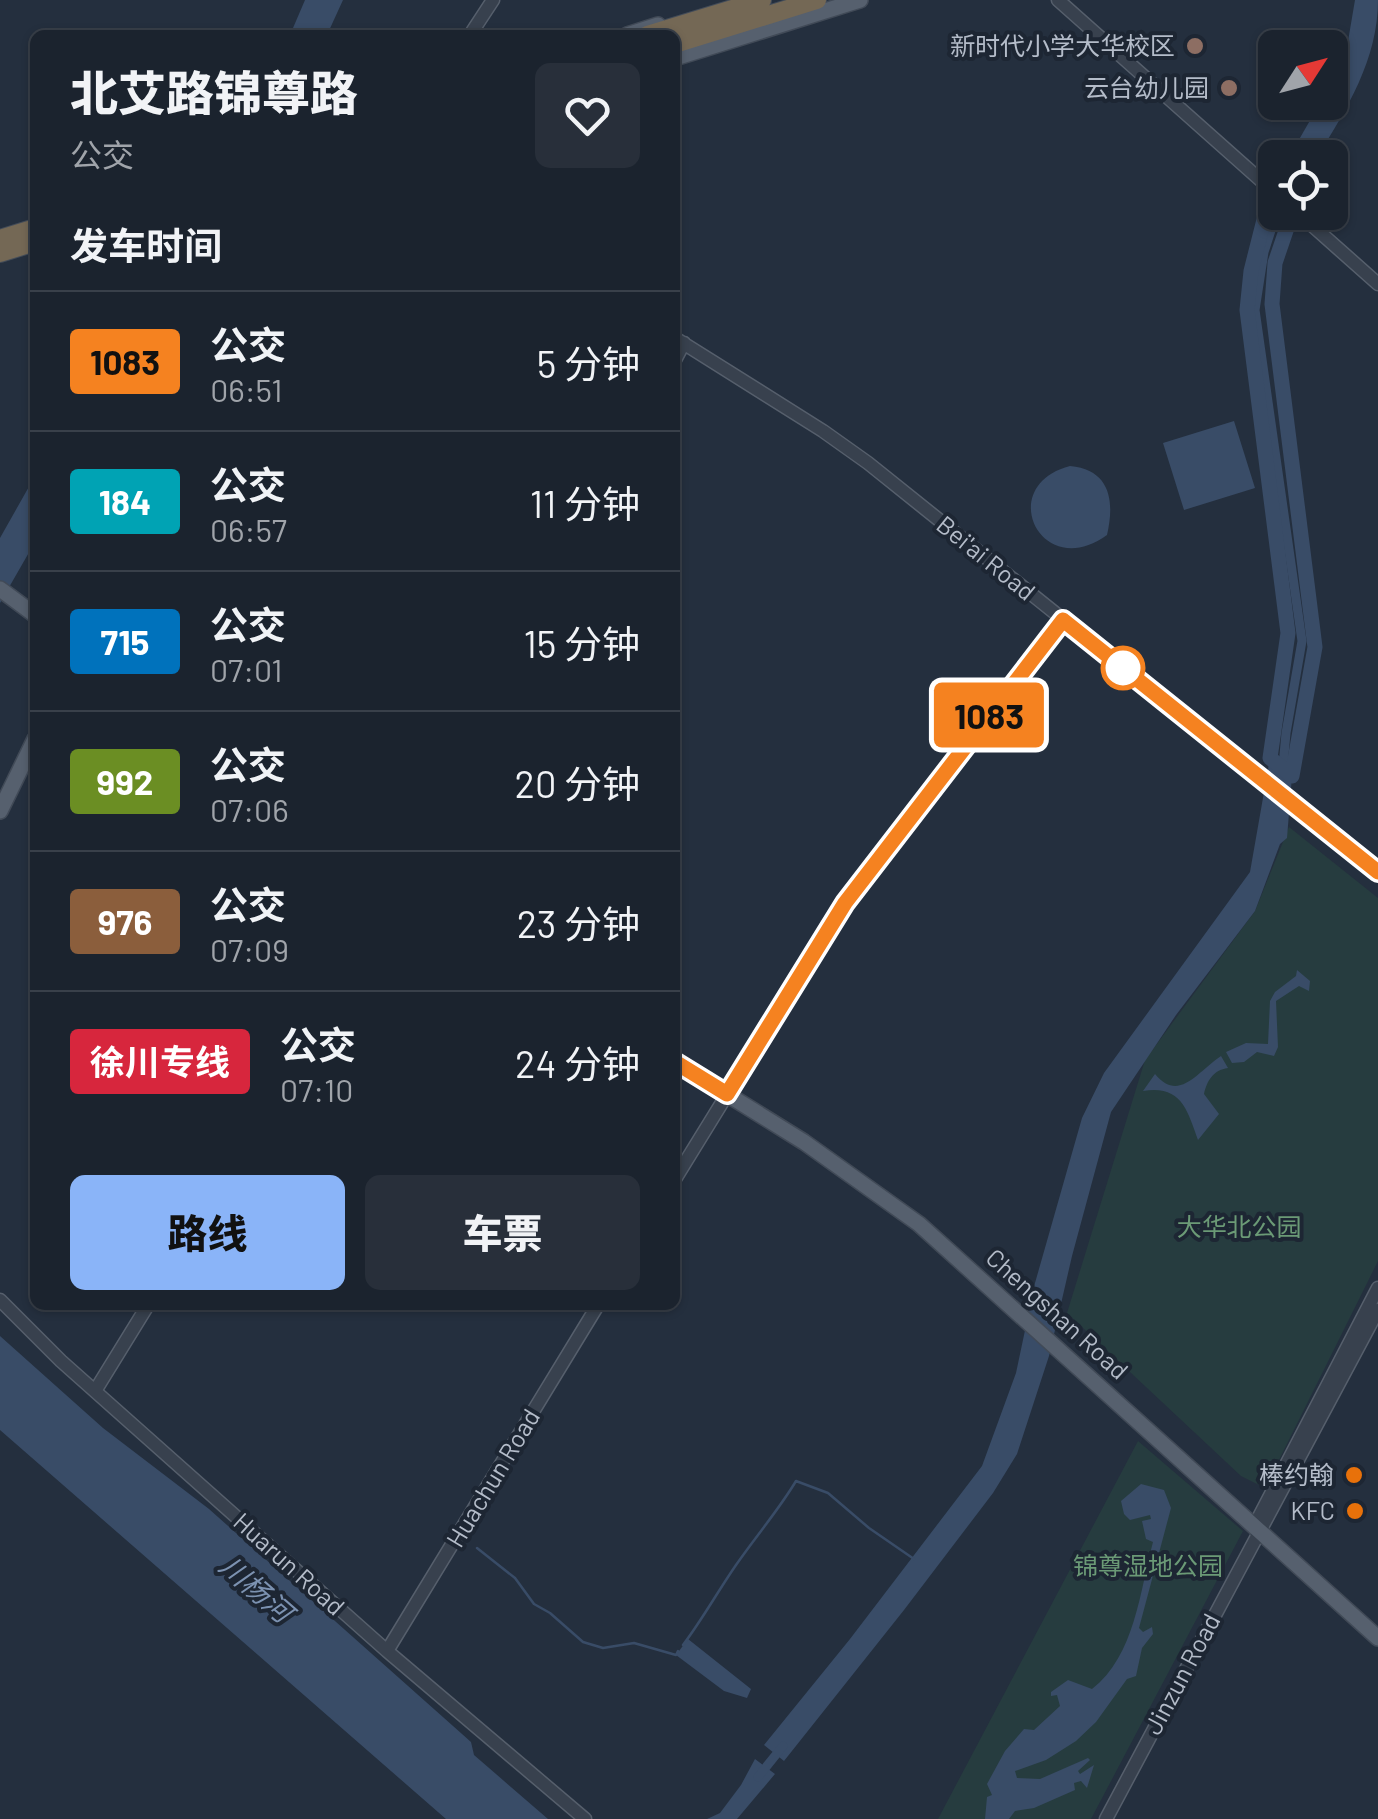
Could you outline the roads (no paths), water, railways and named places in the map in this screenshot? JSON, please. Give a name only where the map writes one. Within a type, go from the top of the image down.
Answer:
[{"type":"highway","points":[[663,30],[762,0]]},
{"type":"highway","points":[[680,42],[817,0]]},
{"type":"highway","points":[[0,236],[30,227]]},
{"type":"highway","points":[[0,257],[30,248]]},
{"type":"main road","points":[[643,30],[738,0]]},
{"type":"main road","points":[[680,56],[860,0]]},
{"type":"main road","points":[[5,587],[30,600]]},
{"type":"main road","points":[[5,587],[30,610]]},
{"type":"main road","points":[[0,811],[30,749]]},
{"type":"main road","name":"Chengshan Road","points":[[680,1054],[919,1224],[1024,1310],[1378,1625]]},
{"type":"main road","name":"Chengshan Road","points":[[680,1065],[730,1090]]},
{"type":"main road","name":"Chengshan Road","points":[[1261,1523],[1378,1638]]},
{"type":"street","points":[[473,30],[493,0]]},
{"type":"street","points":[[1058,0],[1258,177]]},
{"type":"street","points":[[1317,230],[1378,284]]},
{"type":"street","name":"Bei'ai Road","points":[[680,341],[844,445],[1378,872]]},
{"type":"street","points":[[680,1172],[845,903],[1063,620]]},
{"type":"street","name":"Jinzun Road","points":[[1261,1523],[1378,1288]]},
{"type":"street","name":"Huarun Road","points":[[0,1300],[95,1391],[387,1651],[585,1819]]},
{"type":"street","points":[[95,1391],[145,1310]]},
{"type":"street","name":"Huachun Road","points":[[387,1651],[595,1310]]},
{"type":"street","name":"Jinzun Road","points":[[1106,1819],[1378,1310]]},
{"type":"water","points":[[305,0],[343,0],[329,30],[292,30]]},
{"type":"water","points":[[1355,0],[1378,0],[1373,43],[1348,104],[1348,41]]},
{"type":"water","points":[[1310,120],[1340,120],[1327,140],[1299,140]]},
{"type":"water","points":[[1234,421],[1255,488],[1184,510],[1163,443]]},
{"type":"water","points":[[1070,466],[1095,474],[1110,501],[1107,535],[1083,547],[1063,547],[1046,540],[1035,526],[1031,509],[1034,492],[1047,477]]},
{"type":"water","points":[[30,485],[30,551],[0,603],[0,538]]},
{"type":"water","points":[[1270,758],[1292,776],[1287,838],[1280,844],[1255,911],[1176,1015],[1111,1112],[1049,1356],[1017,1454],[993,1493],[784,1761],[764,1745],[982,1466],[1016,1373],[1035,1283],[1082,1118],[1104,1073],[1250,872]]},
{"type":"water","points":[[1297,970],[1310,981],[1309,991],[1299,986],[1276,1001],[1278,1047],[1274,1056],[1257,1052],[1244,1062],[1232,1063],[1226,1052],[1246,1043],[1268,1044],[1270,1001],[1275,992],[1296,976]]},
{"type":"water","points":[[1221,1056],[1228,1068],[1212,1077],[1204,1094],[1219,1114],[1198,1140],[1181,1102],[1166,1092],[1143,1091],[1155,1074],[1172,1086],[1180,1085]]},
{"type":"water","name":"川杨河","points":[[0,1336],[103,1428],[209,1509],[471,1742],[474,1755],[548,1819],[446,1819],[0,1430]]},
{"type":"water","points":[[1141,1484],[1164,1490],[1171,1508],[1139,1628],[1143,1632],[1152,1627],[1153,1634],[1142,1648],[1136,1676],[1127,1679],[1096,1722],[1076,1741],[1046,1760],[1015,1771],[1017,1778],[1040,1779],[1088,1758],[1078,1771],[1080,1774],[1094,1765],[1087,1788],[1081,1781],[1074,1783],[1075,1790],[1034,1808],[1015,1811],[1009,1819],[985,1819],[987,1797],[992,1795],[987,1784],[1005,1751],[1024,1729],[1034,1730],[1060,1706],[1057,1695],[1051,1696],[1051,1692],[1068,1680],[1092,1689],[1118,1659],[1127,1641],[1153,1542],[1146,1539],[1142,1521],[1151,1519],[1150,1515],[1130,1520],[1121,1501]]},
{"type":"water","points":[[688,1639],[751,1689],[747,1698],[724,1691],[676,1655]]},
{"type":"water","points":[[755,1759],[775,1774],[737,1819],[707,1819],[720,1813]]},
{"type":"waterway","points":[[1261,230],[1247,310],[1288,633],[1270,758],[1292,776],[1315,647],[1272,304],[1275,263],[1286,230]]},
{"type":"waterway","points":[[1271,230],[1255,310],[1302,641],[1282,777]]},
{"type":"waterway","points":[[683,1645],[796,1481],[828,1493],[914,1559]]},
{"type":"waterway","points":[[477,1548],[515,1578],[534,1604],[583,1642],[603,1648],[634,1643],[676,1655],[678,1651]]},
{"type":"waterway","points":[[758,1777],[783,1746]]},
{"type":"place","name":"新时代小学大华校区","points":[[1195,46]]},
{"type":"place","name":"云台幼儿园","points":[[1229,88]]},
{"type":"place","name":"棒约翰","points":[[1354,1475]]},
{"type":"place","name":"KFC","points":[[1355,1511]]},
{"type":"park label","name":"大华北公园","points":[[1239,1227]]},
{"type":"park label","name":"锦尊湿地公园","points":[[1148,1566]]}]
